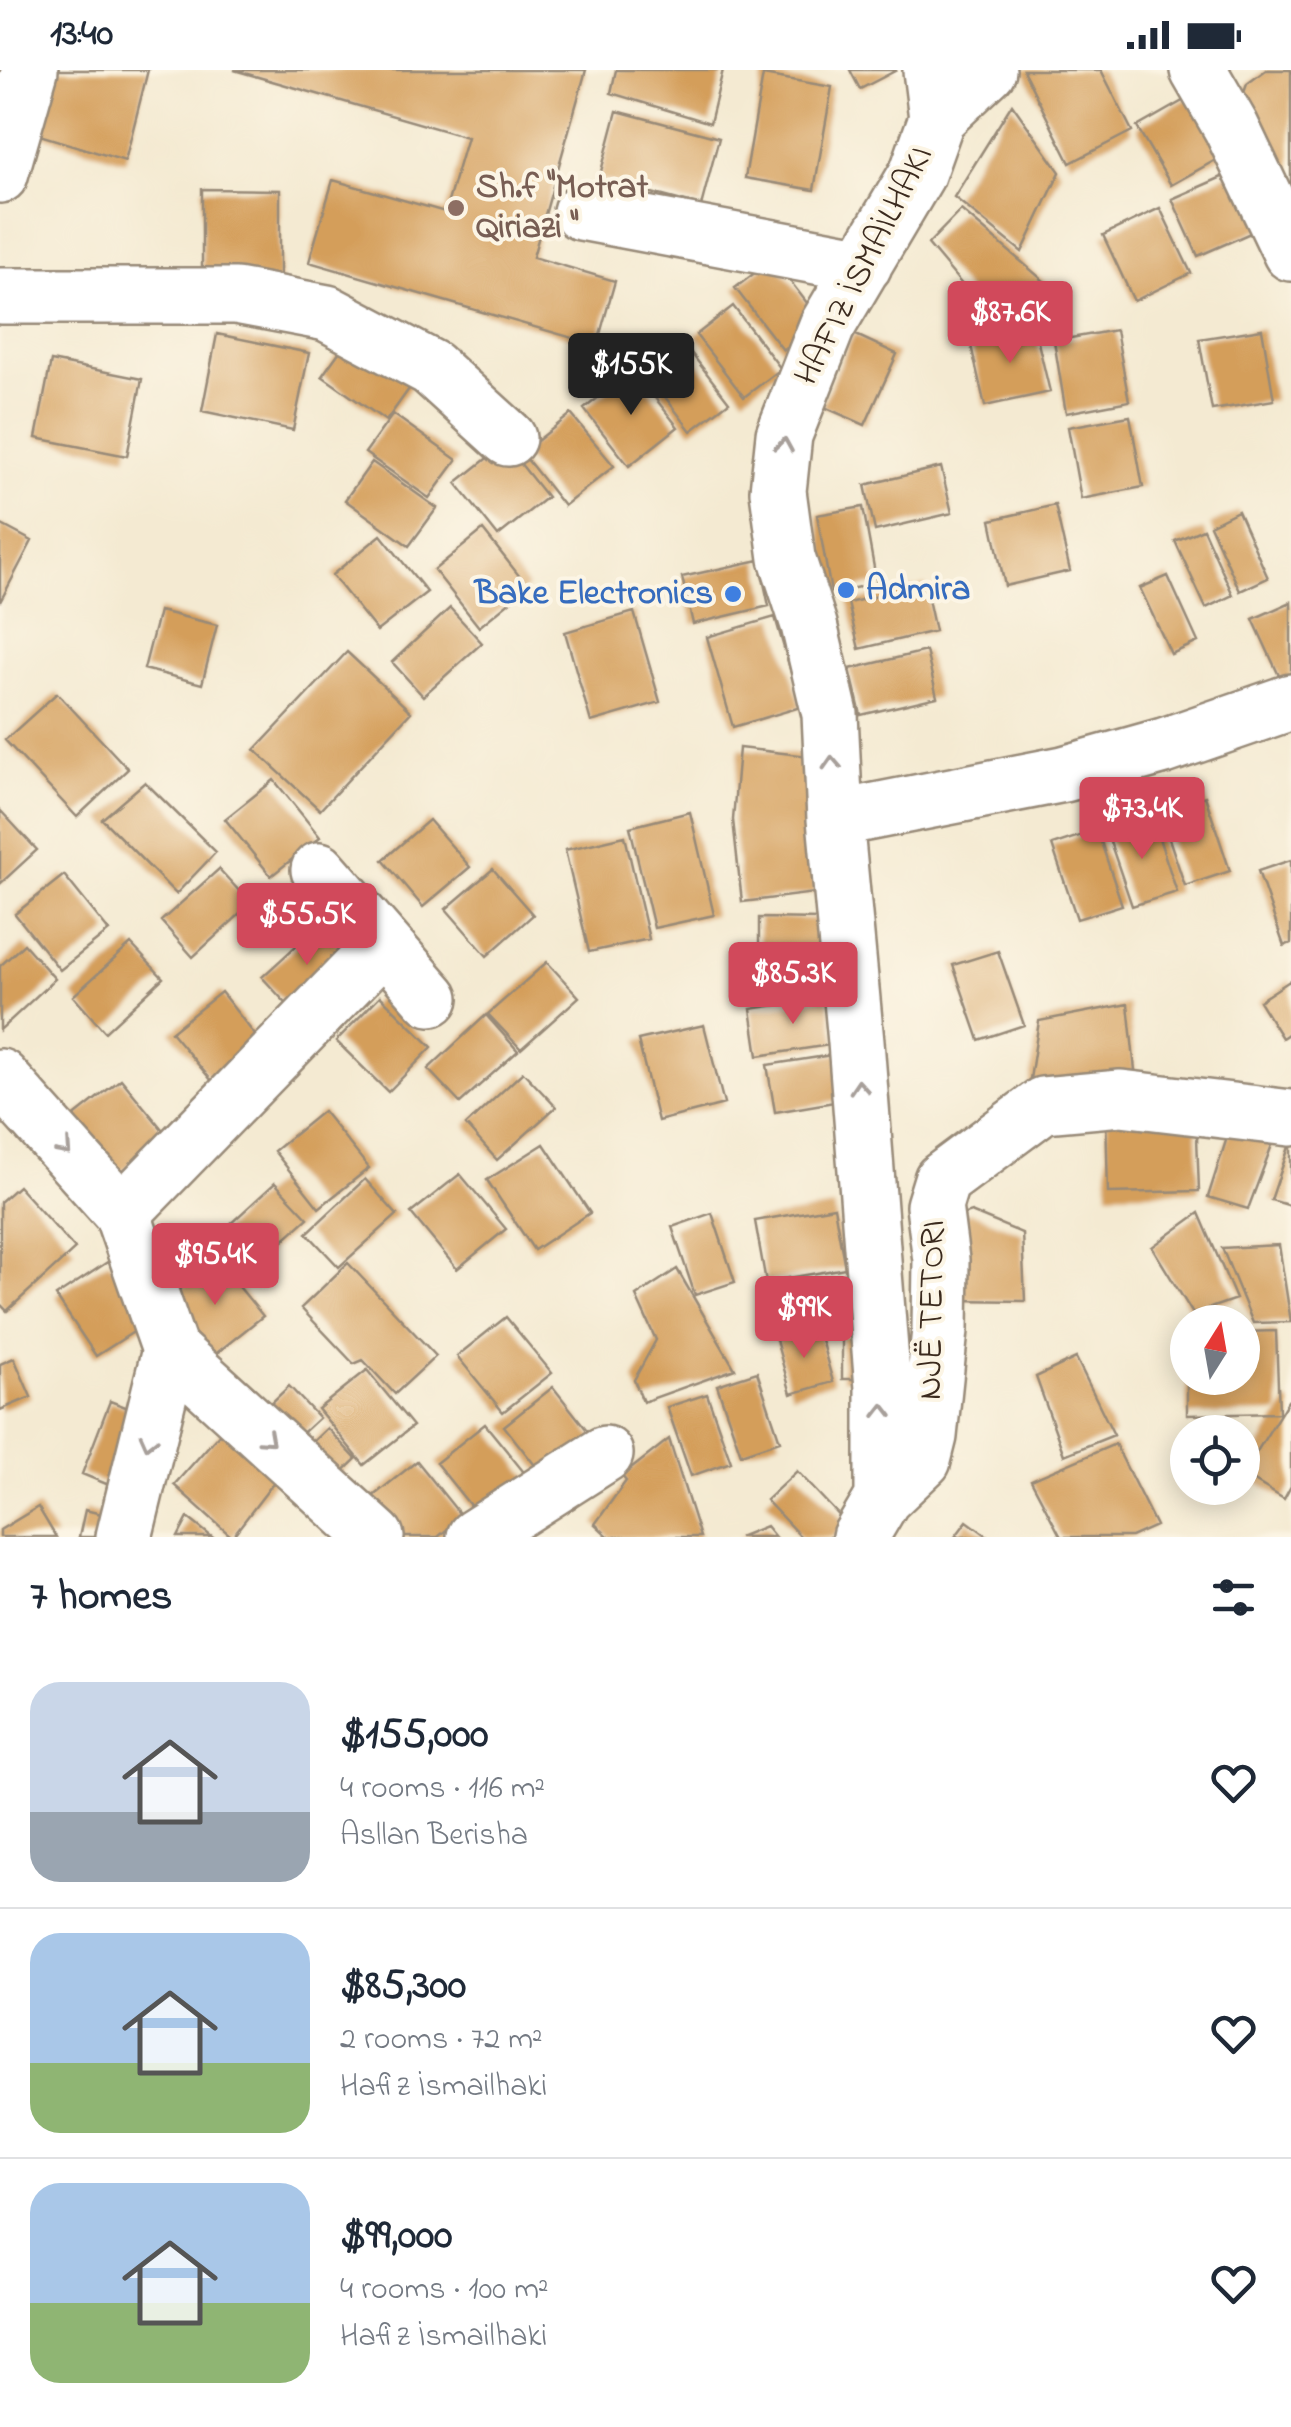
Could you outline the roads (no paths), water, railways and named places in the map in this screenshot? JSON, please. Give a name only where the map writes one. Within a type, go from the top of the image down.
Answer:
[{"type":"street","points":[[0,175],[30,70]]},
{"type":"street","name":"HAFIZ İSMAİLHAKI","points":[[871,1518],[881,1370],[835,819],[830,714],[809,624],[787,558],[778,491],[784,435],[826,326],[917,174],[934,94],[988,70]]},
{"type":"street","points":[[1198,70],[1231,127],[1291,253]]},
{"type":"street","points":[[580,212],[864,265]]},
{"type":"street","points":[[0,296],[236,296],[326,314],[432,368],[508,438]]},
{"type":"street","points":[[835,819],[1064,774],[1164,746],[1291,702]]},
{"type":"street","points":[[319,870],[431,998]]},
{"type":"street","points":[[122,1213],[382,946]]},
{"type":"street","points":[[0,1077],[122,1213],[170,1350],[376,1537]]},
{"type":"street","name":"NJË TETORI","points":[[871,1518],[923,1460],[929,1436],[940,1330],[941,1260],[934,1206],[942,1180],[1044,1105],[1121,1098],[1291,1118]]},
{"type":"street","points":[[124,1537],[170,1350]]},
{"type":"street","points":[[475,1537],[606,1454]]},
{"type":"place","name":"Sh.f \"Motrat Qiriazi \"","points":[[456,208]]},
{"type":"place","name":"Admira","points":[[846,590]]},
{"type":"place","name":"Bake Electronics","points":[[733,594]]}]
